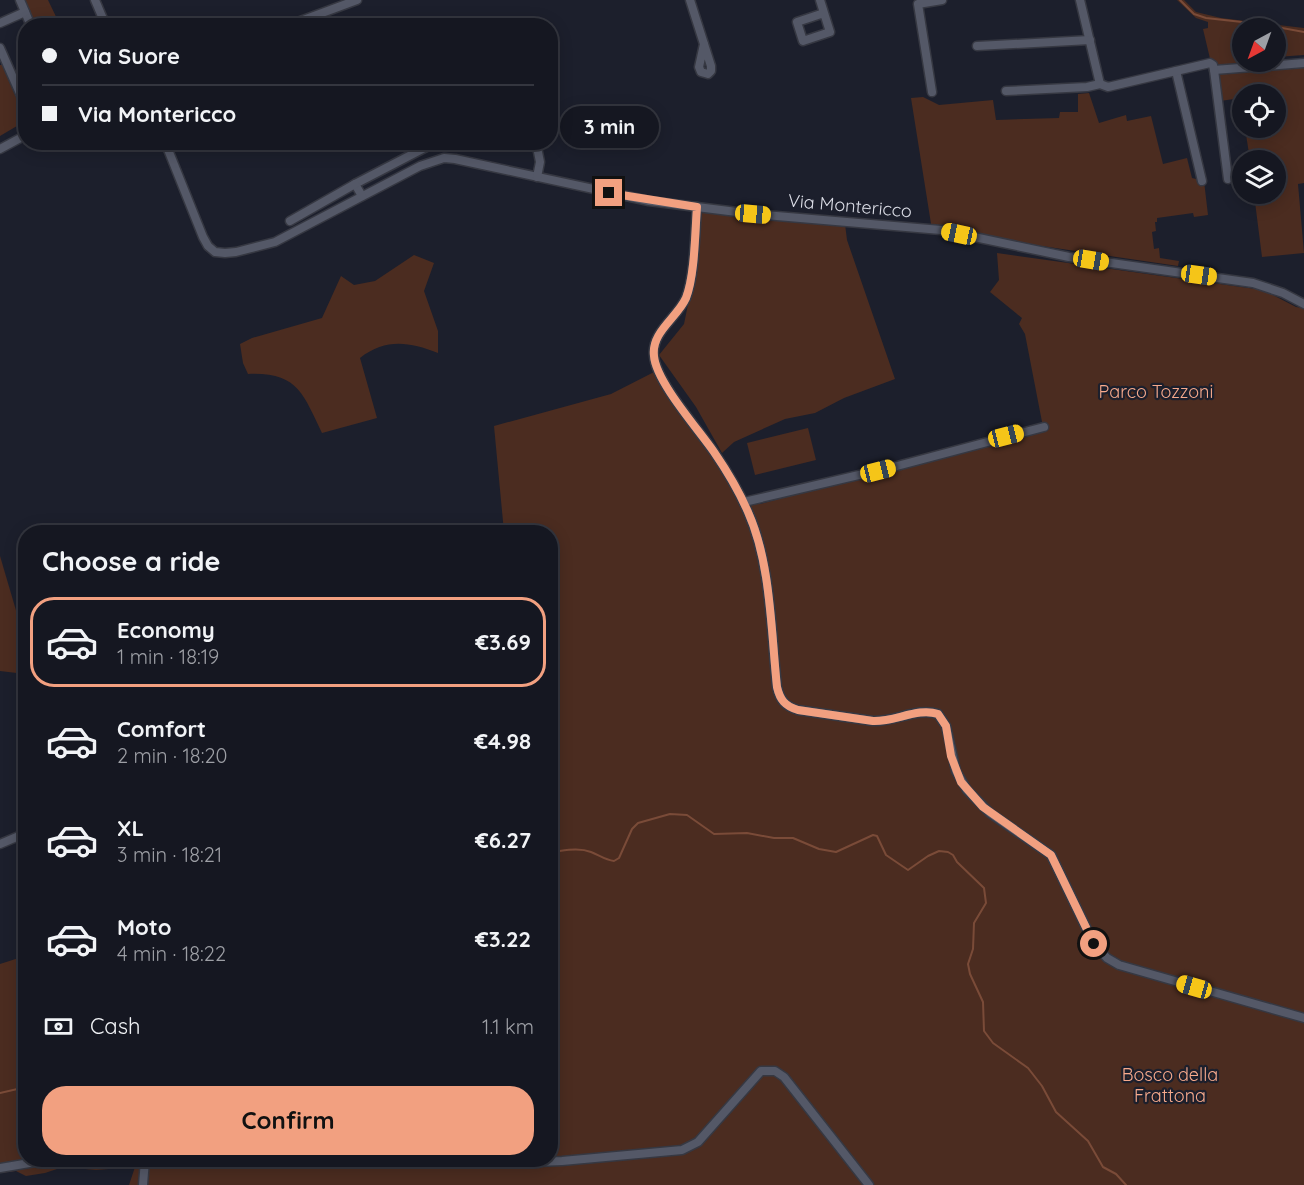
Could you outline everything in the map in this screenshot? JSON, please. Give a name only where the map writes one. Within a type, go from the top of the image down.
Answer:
[{"type":"street","points":[[20,0],[28,18]]},
{"type":"street","points":[[95,0],[103,18]]},
{"type":"street","points":[[308,18],[357,0]]},
{"type":"street","points":[[690,0],[704,44]]},
{"type":"street","points":[[820,0],[824,13]]},
{"type":"street","points":[[932,92],[918,2],[942,0]]},
{"type":"street","points":[[1080,0],[1100,84]]},
{"type":"street","points":[[0,24],[25,12]]},
{"type":"street","points":[[977,46],[1090,40]]},
{"type":"street","points":[[1,53],[18,90]]},
{"type":"street","points":[[1006,91],[1087,87],[1100,84],[1108,87],[1208,63],[1213,67],[1304,63]]},
{"type":"street","points":[[1213,67],[1228,180]]},
{"type":"street","points":[[1176,71],[1202,181]]},
{"type":"street","points":[[0,149],[18,139]]},
{"type":"street","name":"Via Montericco","points":[[168,150],[203,237],[215,252],[236,252],[275,242],[420,166],[444,158],[478,163],[639,199],[753,214],[941,230],[1069,257],[1253,283],[1283,293],[1304,304]]},
{"type":"street","points":[[290,221],[421,150]]},
{"type":"street","points":[[537,177],[540,162],[538,150]]},
{"type":"street","points":[[355,184],[362,196]]},
{"type":"street","points":[[697,207],[689,289],[681,307],[658,336],[653,351],[654,360],[659,374],[715,453],[744,502],[761,547],[777,687],[784,703],[798,710],[873,721],[929,712],[938,714],[946,726],[951,756],[961,782],[983,807],[1051,855],[1090,938],[1107,958],[1119,965],[1304,1018]]},
{"type":"street","points":[[744,502],[897,466],[1044,427]]},
{"type":"street","points":[[0,844],[18,836]]},
{"type":"street","points":[[558,1161],[682,1150],[698,1142],[750,1082],[761,1071],[767,1070],[776,1071],[784,1077],[869,1185]]},
{"type":"street","points":[[0,1168],[18,1165]]},
{"type":"street","points":[[143,1185],[144,1167]]},
{"type":"green space","points":[[21,0],[48,0],[57,18],[30,18]]},
{"type":"green space","points":[[1177,0],[1184,0],[1196,12],[1232,19],[1232,72],[1286,72],[1286,66],[1304,64],[1304,183],[1298,184],[1304,253],[1262,257],[1255,204],[1286,204],[1286,150],[1248,150],[1247,138],[1286,138],[1286,84],[1232,84],[1232,99],[1220,101],[1203,29],[1208,28],[1208,22],[1196,18]]},
{"type":"green space","points":[[1286,26],[1304,28],[1304,55],[1286,56]]},
{"type":"green space","points":[[0,65],[2,65],[18,102],[18,125],[0,136]]},
{"type":"green space","points":[[1089,93],[1099,123],[1126,115],[1127,121],[1151,116],[1163,164],[1187,158],[1192,178],[1204,181],[1208,215],[1194,217],[1193,213],[1157,218],[1155,222],[1156,231],[1152,232],[1154,249],[1159,248],[1160,258],[1179,261],[1178,266],[932,230],[911,98],[923,97],[939,105],[993,100],[996,120],[1059,118],[1060,112],[1078,112],[1078,94]]},
{"type":"green space","points":[[700,205],[845,224],[847,240],[895,379],[844,398],[815,413],[785,419],[734,442],[722,453],[696,407],[659,355],[684,324],[695,270]]},
{"type":"green space","name":"Bosco della Frattona","points":[[997,253],[1263,290],[1296,307],[1304,308],[1304,1185],[129,1185],[135,1167],[558,1167],[558,525],[503,525],[494,426],[611,394],[658,370],[744,504],[760,504],[1043,427],[1025,334],[1019,324],[1022,318],[990,292],[999,280]]},
{"type":"green space","points":[[414,255],[434,263],[424,291],[438,331],[438,353],[417,346],[398,344],[379,347],[360,358],[377,418],[322,433],[297,388],[278,377],[248,374],[243,363],[240,344],[252,338],[322,318],[341,276],[354,285],[375,281]]},
{"type":"green space","points":[[808,428],[816,460],[755,475],[747,443]]},
{"type":"green space","points":[[0,556],[18,617],[18,673],[0,671]]},
{"type":"green space","name":"Bosco della Frattona","points":[[18,958],[18,1167],[63,1167],[45,1173],[26,1176],[16,1171],[0,1173],[0,964]]},
{"type":"green space","name":"Bosco della Frattona","points":[[63,1167],[135,1167],[96,1170]]},
{"type":"waterway","points":[[1180,0],[1194,14],[1206,18],[1304,32]]},
{"type":"waterway","points":[[558,851],[581,850],[614,861],[619,858],[632,829],[638,823],[670,814],[687,815],[714,834],[747,833],[774,838],[793,838],[819,849],[836,852],[873,835],[877,836],[886,855],[908,870],[939,851],[948,852],[984,888],[986,903],[974,923],[973,949],[968,964],[970,974],[983,1002],[984,1031],[993,1043],[1028,1068],[1042,1086],[1056,1112],[1088,1141],[1103,1167],[1116,1174],[1126,1185]]},
{"type":"waterway","points":[[0,1093],[18,1089]]},
{"type":"route","points":[[609,193],[697,207],[689,289],[681,307],[655,342],[654,360],[671,393],[726,471],[744,502],[756,531],[763,561],[777,687],[782,701],[798,710],[873,721],[897,719],[929,712],[938,714],[946,726],[951,756],[958,778],[983,807],[1051,855],[1094,944]]},
{"type":"park label","name":"Parco Tozzoni","points":[[1156,392]]}]
